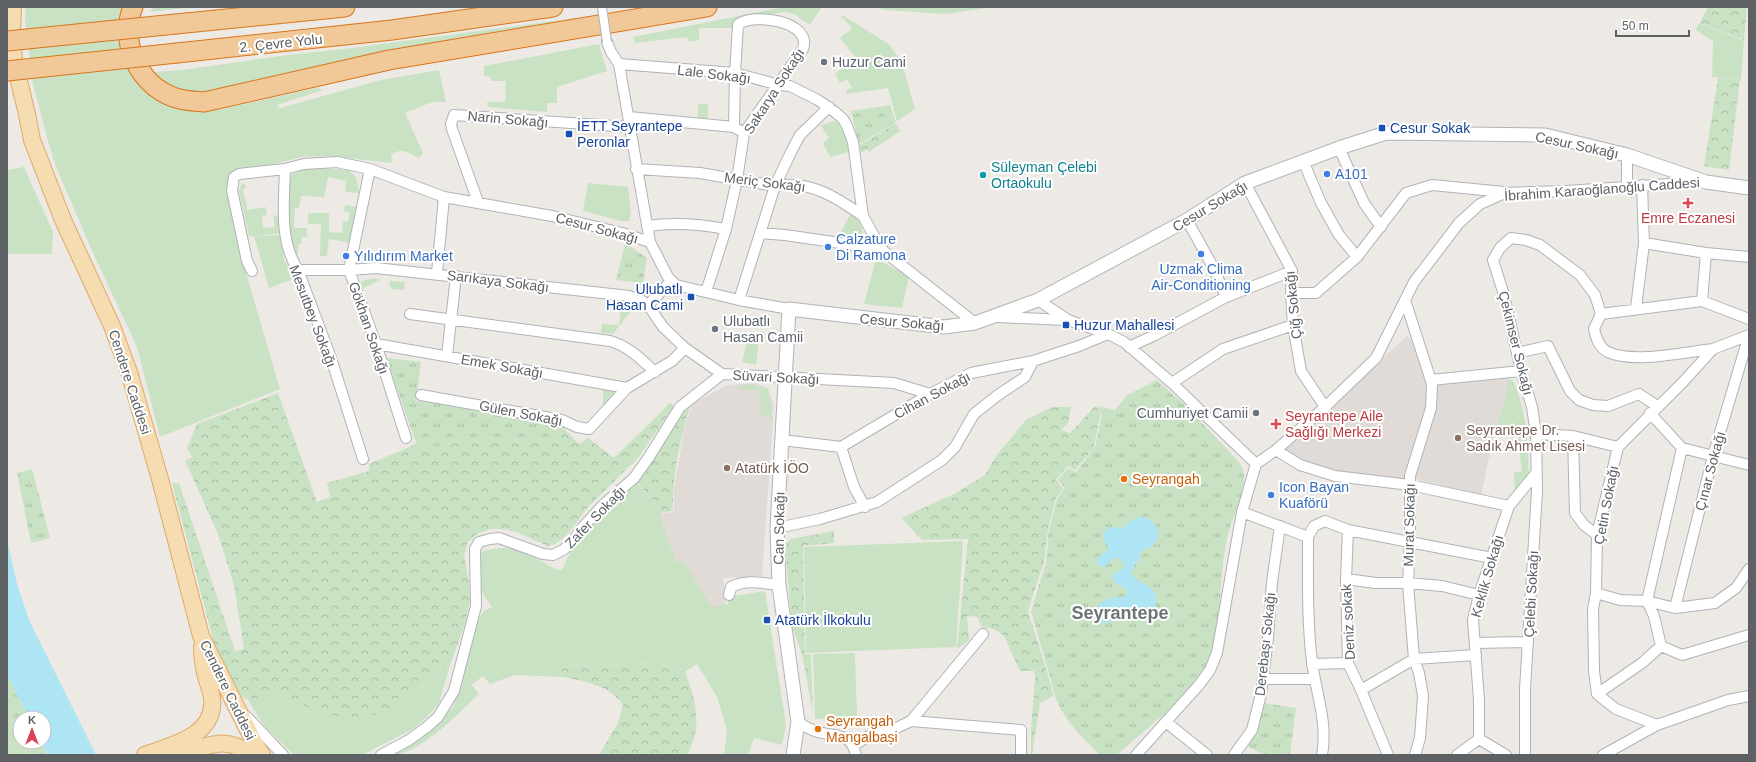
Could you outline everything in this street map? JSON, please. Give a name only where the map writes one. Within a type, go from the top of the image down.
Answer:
[{"type":"highway","points":[[133,7],[129,23],[130,42],[134,58],[143,75],[161,92],[173,98],[204,102],[389,60],[708,7]]},
{"type":"highway","name":"2. Çevre Yolu","points":[[7,41],[345,7]]},
{"type":"highway","name":"2. Çevre Yolu","points":[[7,70],[392,30],[553,7]]},
{"type":"main road","name":"Cendere Caddesi","points":[[13,7],[12,33],[14,61],[32,140],[63,220],[112,326],[129,372],[169,512],[201,636],[255,744],[262,755]]},
{"type":"main road","points":[[7,80],[17,110],[32,140]]},
{"type":"main road","points":[[181,755],[195,743],[204,727],[212,706],[212,698],[204,667],[201,636]]},
{"type":"main road","points":[[145,755],[195,743],[227,743],[245,749],[253,755]]},
{"type":"street","points":[[602,7],[607,42],[611,52],[619,64],[636,170],[650,242]]},
{"type":"street","name":"Sakarya Sokağı","points":[[706,292],[726,229],[737,180],[744,132],[803,49],[805,43],[802,34],[793,26],[764,20],[746,20],[738,25],[734,128]]},
{"type":"street","name":"Lale Sokağı","points":[[619,64],[735,73],[778,85],[790,86],[800,90],[829,107],[843,118],[853,142],[863,216]]},
{"type":"street","points":[[739,300],[775,186],[800,135],[829,107]]},
{"type":"street","name":"Narin Sokağı","points":[[478,202],[452,129],[451,124],[454,115],[629,122]]},
{"type":"street","points":[[629,122],[734,128],[744,132]]},
{"type":"street","name":"Cesur Sokağı","points":[[252,271],[248,261],[232,190],[234,177],[239,174],[285,169],[304,164],[337,162],[370,169],[444,196],[552,216],[622,233],[650,242],[660,264],[671,281],[676,285],[739,300],[789,309],[944,327],[975,323],[1038,300],[1187,220],[1245,183],[1304,163],[1339,148],[1386,133],[1545,135],[1627,155],[1706,182]]},
{"type":"street","points":[[1339,148],[1364,203],[1381,227]]},
{"type":"street","points":[[1627,155],[1627,186]]},
{"type":"street","points":[[1304,163],[1321,203],[1335,228],[1357,257]]},
{"type":"street","name":"Mesutbey Sokağı","points":[[285,169],[284,213],[287,244],[291,260],[298,270],[331,358],[363,459]]},
{"type":"street","name":"Gökhan Sokağı","points":[[370,169],[349,270],[376,344],[406,438]]},
{"type":"street","name":"Meriç Sokağı","points":[[636,170],[687,171],[775,186],[786,184],[813,188],[828,193],[863,216]]},
{"type":"street","name":"İbrahim Karaoğlanoğlu Caddesi","points":[[1256,464],[1276,450],[1325,407],[1376,358],[1414,282],[1459,223],[1480,204],[1505,193],[1566,192],[1627,186],[1706,182],[1749,188]]},
{"type":"street","name":"Çiğ Sokağı","points":[[1245,183],[1292,271],[1290,293],[1293,325],[1301,371],[1325,407]]},
{"type":"street","points":[[1290,293],[1316,293],[1357,257],[1406,193],[1432,185],[1505,193]]},
{"type":"street","points":[[1636,308],[1644,243],[1642,185]]},
{"type":"street","points":[[437,273],[444,196]]},
{"type":"street","points":[[863,216],[881,250],[975,323]]},
{"type":"street","points":[[1187,220],[1213,267],[1226,297]]},
{"type":"street","points":[[647,226],[662,224],[690,224],[726,229]]},
{"type":"street","points":[[760,233],[785,235],[881,250]]},
{"type":"street","name":"Çekimser Sokağı","points":[[1536,434],[1532,407],[1521,372],[1504,295],[1493,260],[1500,248],[1511,238],[1526,240],[1540,245],[1580,275],[1595,295],[1601,314]]},
{"type":"street","points":[[1644,243],[1706,253],[1749,257]]},
{"type":"street","points":[[1702,301],[1706,253]]},
{"type":"street","name":"Sarıkaya Sokağı","points":[[298,270],[349,270],[376,268],[437,273],[492,281],[629,296],[641,300],[648,305]]},
{"type":"street","points":[[1129,346],[1156,335],[1226,297],[1292,271]]},
{"type":"street","points":[[447,356],[456,276]]},
{"type":"street","points":[[648,305],[671,281]]},
{"type":"street","points":[[1038,300],[1068,320],[1108,334],[1129,346],[1172,383],[1256,464],[1242,512],[1217,653],[1210,670],[1136,755]]},
{"type":"street","name":"Murat Sokağı","points":[[1405,300],[1431,380],[1431,408],[1410,476],[1410,541],[1408,583],[1414,659],[1419,673],[1423,696],[1420,738],[1415,755]]},
{"type":"street","points":[[1713,349],[1650,357],[1622,356],[1607,352],[1598,343],[1594,329],[1601,314],[1636,308],[1702,301],[1749,319]]},
{"type":"street","name":"Süvari Sokağı","points":[[648,305],[663,327],[685,348],[722,374],[894,383],[930,394]]},
{"type":"street","name":"Can Sokağı","points":[[789,309],[777,528],[779,585],[798,722],[793,755]]},
{"type":"street","points":[[410,314],[451,318],[610,340],[619,343],[633,352],[655,372]]},
{"type":"street","points":[[993,317],[1068,320]]},
{"type":"street","points":[[1172,383],[1223,349],[1293,325]]},
{"type":"street","name":"Cihan Sokağı","points":[[841,447],[930,394],[971,373],[1033,361],[1079,346],[1108,334]]},
{"type":"street","name":"Çetin Sokağı","points":[[1597,694],[1594,663],[1593,609],[1596,593],[1597,535],[1618,447],[1684,381],[1713,349],[1749,335]]},
{"type":"street","name":"Çınar Sokağı","points":[[1675,608],[1713,456],[1749,335]]},
{"type":"street","name":"Emek Sokağı","points":[[376,344],[627,388]]},
{"type":"street","points":[[1517,353],[1548,346],[1570,391],[1579,400],[1592,404],[1608,406],[1639,394],[1654,410],[1682,448],[1749,465]]},
{"type":"street","name":"Gülen Sokağı","points":[[421,395],[562,420],[584,430],[594,426],[627,388],[672,361],[685,348]]},
{"type":"street","points":[[777,528],[820,519],[865,507],[877,502],[942,460],[955,447],[974,414],[1025,376],[1033,361]]},
{"type":"street","points":[[1431,380],[1521,372]]},
{"type":"street","name":"Zafer Sokağı","points":[[381,755],[409,740],[427,727],[438,717],[454,691],[476,606],[475,549],[479,542],[499,538],[543,554],[553,554],[563,550],[572,542],[582,528],[603,505],[634,478],[680,407],[722,374]]},
{"type":"street","points":[[1536,434],[1573,436],[1618,447]]},
{"type":"street","name":"Çelebi Sokağı","points":[[1525,755],[1524,689],[1537,490],[1536,434]]},
{"type":"street","points":[[1573,436],[1575,513],[1584,525],[1597,535]]},
{"type":"street","points":[[782,440],[841,447],[854,487],[865,507]]},
{"type":"street","points":[[1660,646],[1654,616],[1647,602],[1682,448]]},
{"type":"street","points":[[1276,450],[1300,465],[1335,476],[1410,485],[1509,506]]},
{"type":"street","name":"Keklik Sokağı","points":[[1478,739],[1479,700],[1473,620],[1479,595],[1509,506],[1537,472]]},
{"type":"street","points":[[1242,512],[1308,537]]},
{"type":"street","points":[[1322,755],[1325,741],[1321,703],[1312,664],[1308,615],[1308,537],[1314,526],[1325,521],[1348,530],[1492,558]]},
{"type":"street","name":"Derebaşı Sokağı","points":[[1234,755],[1252,730],[1268,638],[1272,582],[1280,526]]},
{"type":"street","name":"Deniz sokak","points":[[1348,530],[1346,579],[1348,663],[1388,755]]},
{"type":"street","points":[[1596,593],[1620,600],[1647,602],[1675,608],[1715,603],[1736,588],[1749,569]]},
{"type":"street","points":[[1346,579],[1376,583],[1408,583],[1442,586],[1479,595]]},
{"type":"street","points":[[729,595],[731,587],[739,583],[750,582],[779,585]]},
{"type":"street","points":[[854,745],[869,736],[892,730],[911,721],[983,634]]},
{"type":"street","points":[[1660,646],[1682,655],[1749,635]]},
{"type":"street","points":[[1475,643],[1528,642]]},
{"type":"street","points":[[1657,725],[1616,709],[1597,694],[1642,663],[1660,646]]},
{"type":"street","points":[[1361,690],[1414,659],[1476,655]]},
{"type":"street","points":[[1312,664],[1348,663]]},
{"type":"street","points":[[1262,679],[1315,679]]},
{"type":"street","points":[[1603,755],[1657,725],[1728,700],[1749,696]]},
{"type":"street","points":[[233,700],[251,722],[283,755]]},
{"type":"street","points":[[911,721],[1021,730],[1021,755]]},
{"type":"street","points":[[798,722],[816,732],[847,738],[854,745],[856,755]]},
{"type":"street","points":[[1166,722],[1207,755]]},
{"type":"street","points":[[1458,755],[1478,739],[1506,755]]},
{"type":"shaded area","points":[[1407,336],[1414,340],[1426,383],[1427,408],[1404,480],[1347,474],[1308,462],[1283,449]]},
{"type":"shaded area","points":[[1503,377],[1508,378],[1505,402],[1496,426],[1481,495],[1412,478],[1437,383]]},
{"type":"shaded area","points":[[754,383],[768,388],[774,405],[762,576],[723,578],[726,605],[708,610],[653,528],[652,514],[674,512],[674,489],[684,431],[692,404],[728,385]]},
{"type":"green space","points":[[26,7],[124,7],[121,44],[186,110],[222,109],[317,88],[323,90],[277,105],[280,108],[381,80],[439,70],[446,102],[432,102],[405,113],[423,153],[419,158],[402,151],[398,151],[391,155],[392,163],[329,156],[302,157],[232,174],[227,188],[246,273],[280,389],[160,437],[137,347],[93,253],[56,167],[33,84],[25,20]]},
{"type":"green space","points":[[153,7],[195,7],[150,12]]},
{"type":"green space","points":[[783,7],[821,8],[810,25],[794,14],[785,12],[735,19],[735,28],[699,28],[699,40],[689,42],[687,37],[635,43],[633,37]]},
{"type":"green space","points":[[874,7],[994,7],[946,14],[885,10]]},
{"type":"green space","points":[[1708,7],[1747,7],[1744,40],[1700,23]]},
{"type":"green space","points":[[842,15],[890,45],[902,63],[915,109],[897,121],[888,88],[847,94],[846,90],[852,88],[847,79],[840,83],[835,74],[855,57],[840,38],[852,28],[841,16]]},
{"type":"green space","points":[[576,18],[577,22],[355,59],[201,93],[186,91],[175,87],[164,81],[153,72],[182,70]]},
{"type":"green space","points":[[1699,23],[1744,41],[1741,80],[1712,77],[1713,41],[1696,30]]},
{"type":"green space","points":[[599,44],[607,71],[557,87],[557,103],[547,103],[547,112],[488,107],[487,102],[505,102],[506,81],[491,81],[491,77],[484,76],[484,66]]},
{"type":"green space","points":[[1718,78],[1740,80],[1729,170],[1704,166]]},
{"type":"green space","points":[[698,104],[708,104],[708,118],[698,118]]},
{"type":"green space","points":[[890,105],[896,122],[859,144],[851,111]]},
{"type":"green space","points":[[837,121],[844,133],[849,152],[830,157],[823,143],[829,138],[821,126]]},
{"type":"green space","points":[[896,123],[900,131],[869,152],[868,149],[861,153],[859,145]]},
{"type":"green space","points":[[24,167],[53,232],[52,254],[7,254],[7,170]]},
{"type":"green space","points":[[310,167],[349,170],[356,177],[359,193],[345,192],[346,181],[328,177],[324,197],[301,196],[299,208],[295,208],[294,228],[307,228],[307,237],[302,237],[301,244],[298,244],[298,254],[294,255],[287,212],[291,175]]},
{"type":"green space","points":[[242,183],[245,184],[246,188],[243,189],[244,198],[246,198],[247,210],[266,207],[267,215],[262,216],[263,228],[275,227],[273,216],[279,215],[281,233],[256,236],[281,235],[284,260],[296,278],[269,288],[254,236],[249,236],[239,191]]},
{"type":"green space","points":[[588,183],[628,187],[631,213],[629,221],[621,221],[583,211]]},
{"type":"green space","points":[[345,205],[359,207],[350,243],[329,239],[327,256],[320,256],[321,224],[308,224],[308,213],[329,213],[329,232],[342,233],[343,221],[348,222],[350,213],[344,211]]},
{"type":"green space","points":[[851,213],[860,223],[863,233],[859,238],[849,240],[838,237]]},
{"type":"green space","points":[[625,243],[647,258],[643,283],[616,280]]},
{"type":"green space","points":[[876,259],[909,276],[902,308],[864,304]]},
{"type":"green space","points":[[375,278],[380,280],[360,290],[359,285],[362,281]]},
{"type":"green space","points":[[389,281],[405,282],[404,290],[391,289]]},
{"type":"green space","points":[[605,302],[629,306],[632,310],[613,334],[601,333],[602,324],[619,325],[621,310],[605,307]]},
{"type":"green space","points":[[748,336],[759,338],[756,365],[742,362]]},
{"type":"green space","points":[[386,358],[421,362],[416,401],[457,406],[565,426],[564,429],[553,439],[470,437],[434,447],[418,448]]},
{"type":"green space","points":[[1508,378],[1514,382],[1522,405],[1528,452],[1529,477],[1515,493],[1514,473],[1522,471],[1517,432],[1496,426],[1505,402]]},
{"type":"green space","points":[[1157,380],[1185,405],[1238,461],[1244,473],[1243,486],[1229,531],[1224,555],[1214,643],[1209,659],[1202,673],[1194,684],[1173,706],[1117,755],[1100,755],[1077,732],[1058,704],[1031,611],[1046,563],[1049,529],[1057,499],[1065,488],[1058,480],[1068,468],[1076,472],[1095,447],[1102,414],[1096,406],[1115,410],[1127,395]]},
{"type":"green space","points":[[752,384],[767,389],[771,402],[771,416],[761,416],[759,390],[740,390],[740,386]]},
{"type":"green space","points":[[603,388],[616,388],[617,392],[603,406]]},
{"type":"green space","points":[[278,393],[317,502],[330,497],[327,483],[369,471],[369,464],[416,444],[418,448],[434,447],[470,437],[553,439],[564,429],[579,444],[588,438],[614,458],[670,403],[674,406],[638,458],[588,507],[567,535],[555,544],[548,546],[516,532],[503,529],[490,529],[477,534],[468,542],[464,555],[469,582],[470,600],[465,624],[450,665],[423,684],[408,699],[380,714],[355,717],[331,716],[283,698],[265,694],[248,700],[240,696],[219,662],[172,483],[179,483],[235,651],[244,649],[234,585],[218,534],[185,461],[192,457],[187,448],[197,424]]},
{"type":"green space","points":[[691,404],[683,430],[675,471],[673,511],[663,512],[637,482],[672,425]]},
{"type":"green space","points":[[1095,406],[1101,413],[1093,449],[1075,470],[1068,466],[1056,480],[1063,489],[1056,498],[1048,529],[1044,562],[1028,611],[1053,696],[1040,703],[1031,755],[1031,730],[1035,677],[1034,671],[1020,671],[1004,636],[994,629],[982,627],[977,617],[967,616],[969,640],[957,649],[968,539],[922,540],[901,518],[954,494],[985,475],[996,456],[1026,420],[1052,407],[1071,407],[1068,423],[1061,430],[1070,433]]},
{"type":"green space","points":[[32,469],[50,538],[31,543],[17,473]]},
{"type":"green space","points":[[636,482],[662,511],[660,516],[676,562],[684,562],[712,607],[728,604],[727,597],[765,591],[786,725],[782,745],[754,738],[748,755],[724,755],[727,730],[717,697],[697,664],[685,672],[659,663],[563,666],[563,677],[515,675],[490,684],[483,676],[472,685],[479,694],[450,722],[426,741],[414,748],[402,753],[391,755],[419,740],[429,732],[453,707],[463,683],[462,679],[477,621],[484,611],[492,607],[479,588],[479,559],[483,551],[501,548],[514,549],[528,554],[554,569],[562,570],[575,544],[593,522]]},
{"type":"green space","points":[[834,531],[834,543],[803,546],[805,654],[811,654],[813,714],[802,654],[792,627],[785,545],[791,539]]},
{"type":"green space","points":[[963,541],[956,647],[806,653],[804,547]]},
{"type":"green space","points":[[855,653],[857,717],[815,719],[813,654]]},
{"type":"green space","points":[[659,663],[685,672],[689,682],[695,703],[696,724],[695,735],[687,755],[599,755],[618,723],[623,705],[612,693],[596,685],[563,677],[562,666]]},
{"type":"green space","points":[[450,665],[439,703],[427,717],[413,729],[362,755],[294,755],[264,726],[248,700],[264,693],[283,698],[408,699],[423,684]]},
{"type":"green space","points":[[7,675],[25,710],[12,710],[12,722],[7,712]]},
{"type":"green space","points":[[1263,703],[1296,708],[1290,755],[1266,755],[1248,747],[1258,727]]},
{"type":"green space","points":[[7,712],[12,722],[12,750],[26,750],[28,755],[7,755]]},
{"type":"green space","points":[[26,750],[45,750],[47,755],[28,755]]},
{"type":"water","points":[[1140,517],[1150,520],[1153,523],[1158,531],[1158,536],[1153,545],[1141,551],[1140,558],[1133,568],[1132,574],[1137,580],[1153,590],[1156,597],[1156,605],[1150,613],[1146,615],[1142,616],[1124,612],[1117,615],[1112,622],[1102,623],[1095,616],[1097,606],[1107,599],[1124,597],[1127,593],[1126,589],[1114,582],[1112,578],[1114,573],[1119,571],[1124,566],[1121,559],[1114,558],[1104,567],[1097,563],[1098,557],[1109,549],[1103,538],[1103,532],[1110,527],[1123,528],[1132,520]]},
{"type":"water","points":[[7,539],[17,584],[29,620],[96,755],[47,755],[45,750],[52,750],[52,710],[25,710],[7,675]]},
{"type":"place","name":"Huzur Cami","points":[[824,62]]},
{"type":"place","name":"Cesur Sokak","points":[[1382,128]]},
{"type":"place","name":"İETT Seyrantepe Peronlar","points":[[569,134]]},
{"type":"place","name":"A101","points":[[1327,174]]},
{"type":"place","name":"Süleyman Çelebi Ortaokulu","points":[[983,175]]},
{"type":"place","name":"Emre Eczanesi","points":[[1688,203]]},
{"type":"place","name":"Calzature Di Ramona","points":[[828,247]]},
{"type":"place","name":"Uzmak Clima Air-Conditioning","points":[[1201,254]]},
{"type":"place","name":"Yılıdırım Market","points":[[346,256]]},
{"type":"place","name":"Ulubatlı Hasan Cami","points":[[691,297]]},
{"type":"place","name":"Huzur Mahallesi","points":[[1066,325]]},
{"type":"place","name":"Ulubatlı Hasan Camii","points":[[715,329]]},
{"type":"place","name":"Cumhuriyet Camii","points":[[1256,413]]},
{"type":"place","name":"Seyrantepe Aile Sağlığı Merkezi","points":[[1276,424]]},
{"type":"place","name":"Seyrantepe Dr. Sadık Ahmet Lisesi","points":[[1458,438]]},
{"type":"place","name":"Atatürk İÖO","points":[[727,468]]},
{"type":"place","name":"Seyrangah","points":[[1124,479]]},
{"type":"place","name":"Icon Bayan Kuaförü","points":[[1271,495]]},
{"type":"place","name":"Atatürk İlkokulu","points":[[767,620]]},
{"type":"place","name":"Seyrangah Mangalbași","points":[[818,729]]},
{"type":"district","name":"Seyrantepe","points":[[1120,613]]}]
